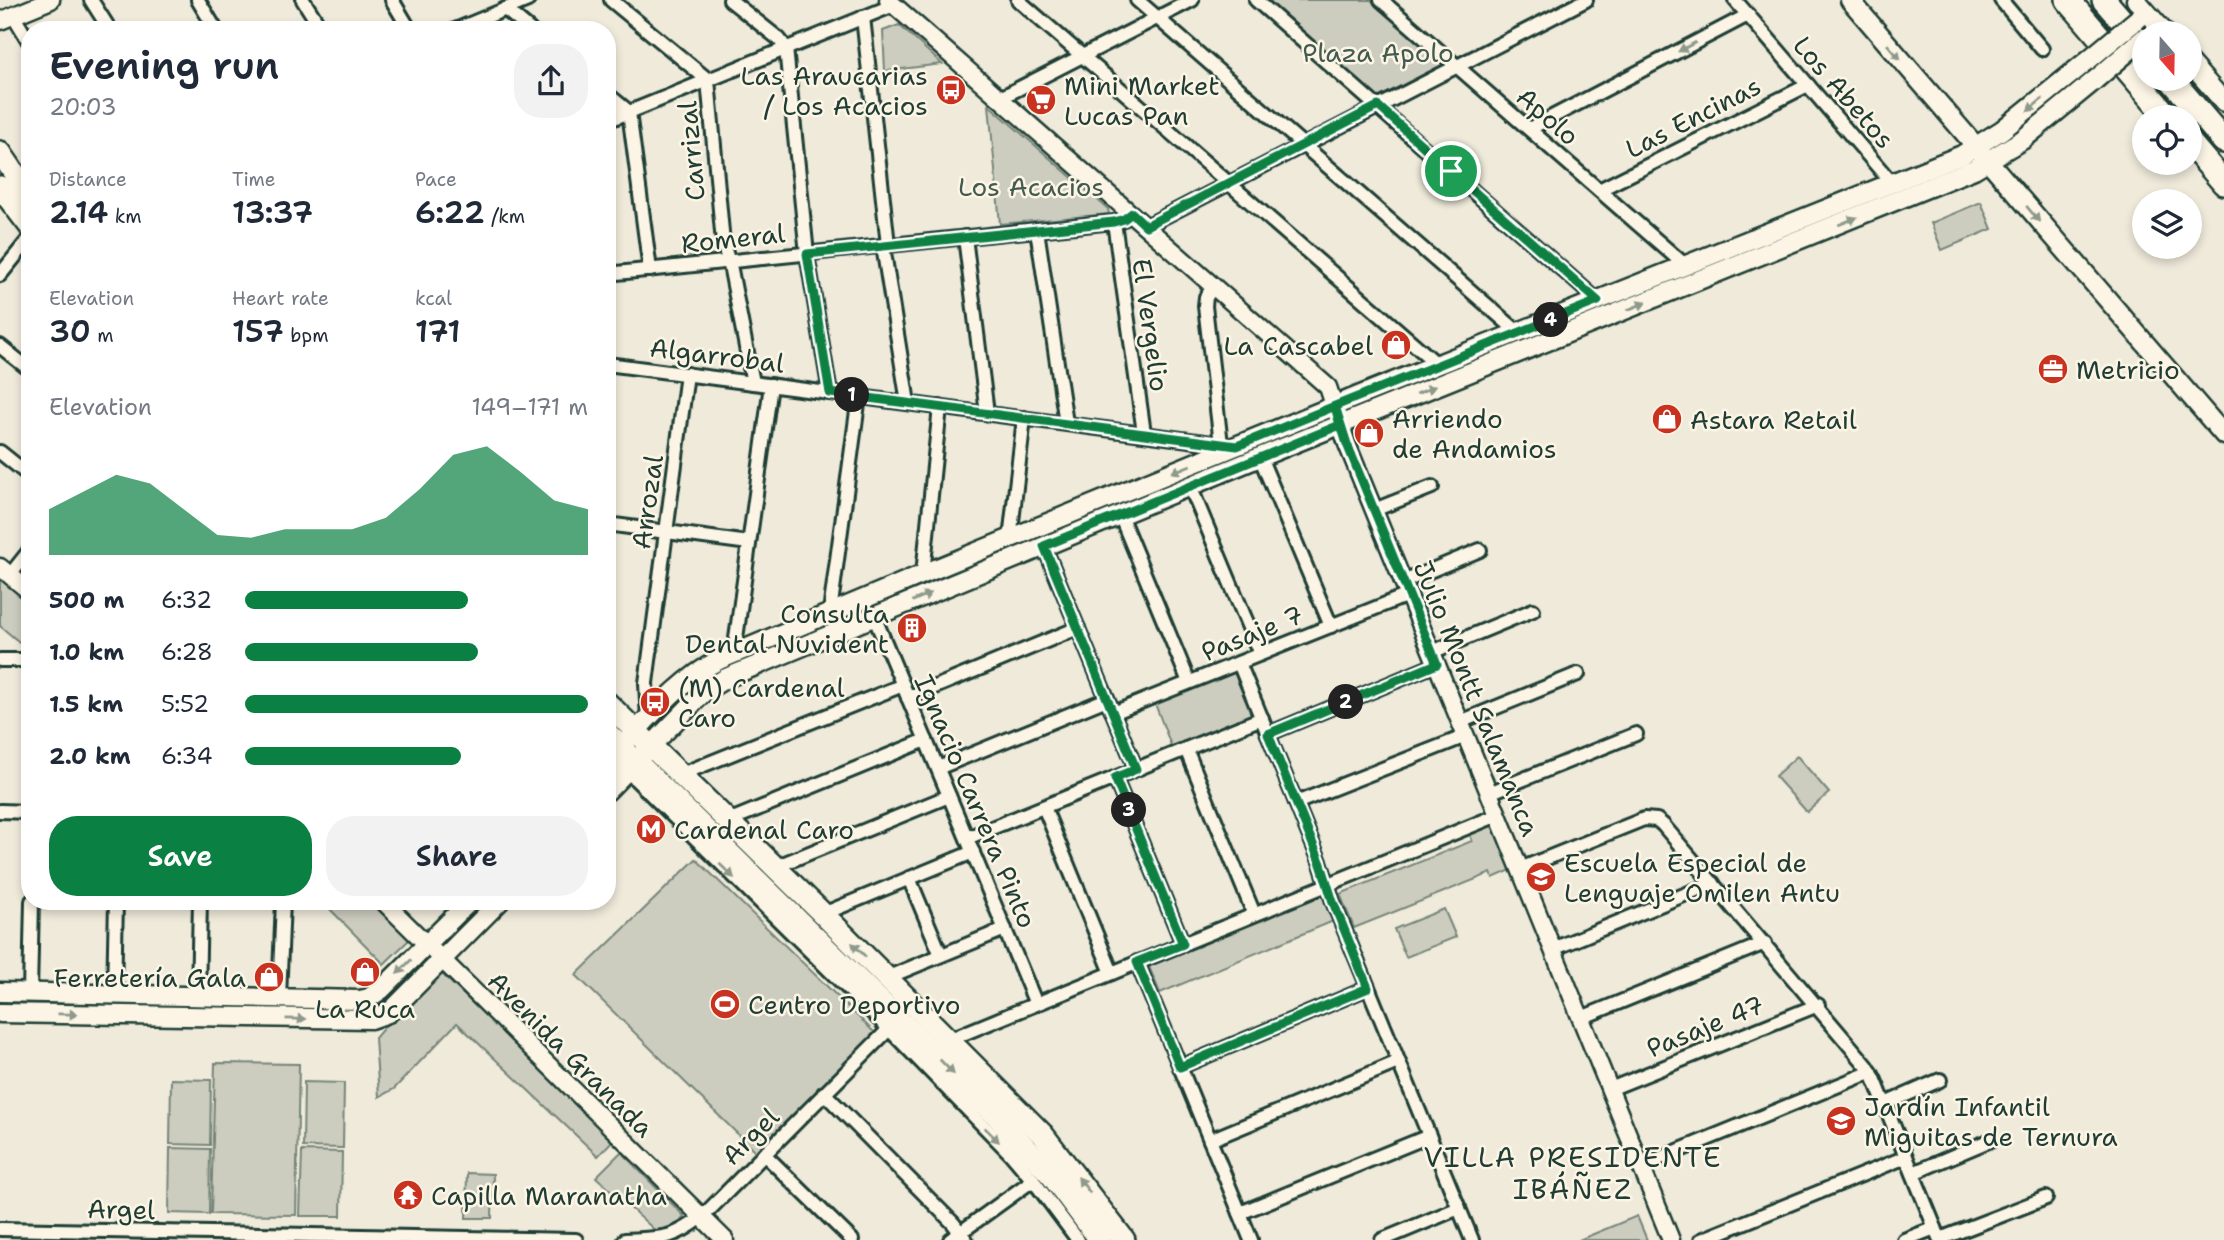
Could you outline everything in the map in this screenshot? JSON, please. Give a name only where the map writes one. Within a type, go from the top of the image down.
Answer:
[{"type":"highway","points":[[2068,0],[2158,105]]},
{"type":"highway","points":[[2104,0],[2132,33]]},
{"type":"highway","points":[[2181,91],[2224,141]]},
{"type":"highway","points":[[2202,157],[2224,183]]},
{"type":"main road","points":[[1850,0],[2224,435]]},
{"type":"main road","points":[[616,770],[625,748],[694,674],[734,653],[1229,445],[1519,333],[1976,147],[2029,110],[2087,61],[2141,9]]},
{"type":"main road","points":[[625,748],[716,684],[1260,457],[1900,200],[1988,162],[2022,140],[2132,48]]},
{"type":"main road","points":[[2202,77],[2224,102]]},
{"type":"main road","points":[[0,152],[21,183]]},
{"type":"main road","points":[[0,187],[21,226]]},
{"type":"main road","points":[[1744,242],[1752,259]]},
{"type":"main road","points":[[616,726],[625,748],[993,1112],[1052,1176],[1100,1240]]},
{"type":"main road","points":[[625,748],[679,775],[823,914],[1043,1135],[1124,1240]]},
{"type":"main road","points":[[0,992],[360,1000],[369,998],[382,989],[461,910]]},
{"type":"main road","points":[[0,1013],[371,1019],[396,1007],[491,910]]},
{"type":"street","points":[[21,33],[7,18],[51,0]]},
{"type":"street","points":[[91,0],[104,21]]},
{"type":"street","points":[[198,0],[211,21]]},
{"type":"street","points":[[303,0],[316,21]]},
{"type":"street","points":[[392,0],[405,21]]},
{"type":"street","points":[[488,0],[516,21]]},
{"type":"street","points":[[476,21],[528,0]]},
{"type":"street","name":"Carrizal","points":[[611,0],[708,80],[723,243],[753,383]]},
{"type":"street","points":[[730,0],[779,39],[786,48],[807,254],[830,393]]},
{"type":"street","points":[[1018,0],[1438,365]]},
{"type":"street","points":[[1137,0],[1519,333]]},
{"type":"street","points":[[1000,98],[1192,0]]},
{"type":"street","points":[[1256,0],[1598,301]]},
{"type":"street","points":[[1146,226],[1586,0]]},
{"type":"street","name":"Los Abetos","points":[[1735,0],[1891,182]]},
{"type":"street","points":[[2001,0],[2042,49]]},
{"type":"street","name":"Apolo","points":[[1384,1],[1686,266]]},
{"type":"street","points":[[616,117],[863,17],[891,2],[1326,384],[1335,406]]},
{"type":"street","points":[[1529,129],[1748,15]]},
{"type":"street","points":[[863,17],[886,246],[908,403]]},
{"type":"street","name":"Las Encinas","points":[[1598,190],[1808,85]]},
{"type":"street","points":[[616,101],[629,112],[650,270]]},
{"type":"street","points":[[1114,222],[1132,213]]},
{"type":"street","name":"Romeral","points":[[616,273],[1114,222]]},
{"type":"street","name":"El Vergelio","points":[[1114,222],[1144,433]]},
{"type":"street","points":[[1037,230],[1066,423]]},
{"type":"street","points":[[965,237],[987,413]]},
{"type":"street","points":[[0,275],[21,248]]},
{"type":"street","points":[[1214,286],[1206,297],[1205,306],[1229,445]]},
{"type":"street","points":[[0,346],[21,363]]},
{"type":"street","name":"Algarrobal","points":[[616,365],[1229,445]]},
{"type":"street","name":"Arrozal","points":[[625,748],[646,682],[687,374]]},
{"type":"street","points":[[734,653],[771,385]]},
{"type":"street","points":[[830,612],[859,396]]},
{"type":"street","name":"Julio Montt Salamanca","points":[[1335,406],[1340,425],[1380,508],[1406,588],[1671,1240]]},
{"type":"street","points":[[923,573],[940,407]]},
{"type":"street","points":[[1010,539],[1024,418]]},
{"type":"street","points":[[0,453],[21,469]]},
{"type":"street","points":[[1260,457],[1331,626]]},
{"type":"street","points":[[1190,486],[1260,654]]},
{"type":"street","points":[[1380,508],[1432,487]]},
{"type":"street","points":[[1120,515],[1189,682]]},
{"type":"street","points":[[616,525],[749,542]]},
{"type":"street","points":[[1044,546],[1136,769]]},
{"type":"street","name":"Pasaje 7","points":[[1113,713],[1331,626],[1480,550]]},
{"type":"street","points":[[21,558],[5,571],[21,584]]},
{"type":"street","points":[[1268,734],[1532,610]]},
{"type":"street","name":"Ignacio Carrera Pinto","points":[[874,617],[1036,1004]]},
{"type":"street","points":[[908,698],[1078,628]]},
{"type":"street","points":[[0,660],[21,660]]},
{"type":"street","points":[[1239,663],[1472,1240]]},
{"type":"street","points":[[1296,803],[1463,729],[1578,674]]},
{"type":"street","points":[[679,775],[903,685]]},
{"type":"street","points":[[937,768],[1107,699]]},
{"type":"street","points":[[967,838],[1262,718]]},
{"type":"street","points":[[1489,793],[1636,734]]},
{"type":"street","points":[[728,821],[926,740]]},
{"type":"street","points":[[625,748],[889,1029],[1010,1153],[1078,1240]]},
{"type":"street","points":[[1186,749],[1254,915]]},
{"type":"street","points":[[1115,778],[1183,944]]},
{"type":"street","points":[[775,867],[949,796]]},
{"type":"street","points":[[1044,807],[1112,973]]},
{"type":"street","points":[[0,811],[21,812]]},
{"type":"street","points":[[948,1040],[1498,815]]},
{"type":"street","points":[[1520,869],[1648,819],[1657,820],[1663,825],[1818,1005],[1871,1072],[1939,1236]]},
{"type":"street","points":[[823,914],[972,852]]},
{"type":"street","points":[[909,878],[941,955]]},
{"type":"street","points":[[1553,949],[1713,883]]},
{"type":"street","points":[[30,993],[32,910]]},
{"type":"street","points":[[114,994],[116,910]]},
{"type":"street","points":[[198,996],[200,910]]},
{"type":"street","points":[[279,998],[284,910]]},
{"type":"street","name":"Avenida Granada","points":[[392,910],[702,1217],[718,1237]]},
{"type":"street","points":[[887,978],[1005,929]]},
{"type":"street","points":[[1581,1018],[1765,943]]},
{"type":"street","points":[[1137,962],[1251,1240]]},
{"type":"street","points":[[1180,1067],[1368,988]]},
{"type":"street","name":"Pasaje 47","points":[[1610,1089],[1818,1005]]},
{"type":"street","name":"Argel","points":[[625,1240],[671,1237],[680,1234],[702,1217],[889,1029]]},
{"type":"street","points":[[1210,1140],[1398,1062]]},
{"type":"street","points":[[1641,1166],[1871,1072]]},
{"type":"street","points":[[1885,1104],[1940,1080]]},
{"type":"street","points":[[824,1093],[959,1238],[1032,1180]]},
{"type":"street","points":[[1240,1213],[1429,1136]]},
{"type":"street","points":[[1913,1173],[1991,1140]]},
{"type":"street","points":[[764,1154],[852,1240]]},
{"type":"street","points":[[1701,1240],[1906,1157]]},
{"type":"street","points":[[1904,1240],[1939,1236],[2046,1198]]},
{"type":"street","points":[[1382,1240],[1459,1208]]},
{"type":"street","name":"Argel","points":[[0,1229],[25,1235],[576,1240]]},
{"type":"green space","name":"Plaza Apolo","points":[[1268,0],[1371,0],[1445,64],[1379,99]]},
{"type":"green space","points":[[899,25],[942,64],[885,71],[883,31]]},
{"type":"green space","name":"Los Acacios","points":[[989,105],[1108,209],[1109,214],[1000,224]]},
{"type":"green space","points":[[1981,202],[1992,229],[1942,250],[1931,223]]},
{"type":"green space","points":[[0,575],[21,592],[21,644],[0,626]]},
{"type":"green space","points":[[1234,668],[1253,716],[1172,748],[1154,701]]},
{"type":"green space","points":[[1797,756],[1829,793],[1807,812],[1775,776]]},
{"type":"green space","points":[[1492,821],[1512,867],[1509,871],[1493,878],[1491,873],[1354,928],[1340,894],[1472,841],[1469,831]]},
{"type":"green space","name":"Centro Deportivo","points":[[696,859],[875,1033],[758,1154],[576,975]]},
{"type":"green space","points":[[1322,888],[1336,920],[1160,993],[1147,962]]},
{"type":"green space","points":[[1444,909],[1456,937],[1406,957],[1394,929]]},
{"type":"green space","points":[[331,910],[384,910],[412,937],[384,964]]},
{"type":"green space","points":[[442,974],[614,1139],[598,1156],[457,1023],[394,1089],[379,1097],[375,1038]]},
{"type":"green space","points":[[215,1063],[299,1064],[296,1215],[211,1214]]},
{"type":"green space","points":[[171,1079],[211,1080],[210,1145],[170,1144]]},
{"type":"green space","points":[[304,1082],[344,1083],[343,1148],[303,1147]]},
{"type":"green space","points":[[170,1148],[210,1149],[209,1214],[169,1213]]},
{"type":"green space","points":[[302,1151],[342,1152],[341,1216],[300,1216]]},
{"type":"green space","points":[[621,1152],[684,1216],[676,1229],[658,1233],[596,1177]]},
{"type":"green space","points":[[467,1173],[493,1174],[492,1218],[466,1218]]},
{"type":"green space","points":[[1637,1216],[1647,1240],[1579,1240]]},
{"type":"place","name":"Las Araucarias / Los Acacios","points":[[951,90]]},
{"type":"place","name":"Mini Market Lucas Pan","points":[[1041,100]]},
{"type":"place","name":"La Cascabel","points":[[1396,345]]},
{"type":"place","name":"Metricio","points":[[2053,369]]},
{"type":"place","name":"Astara Retail","points":[[1667,419]]},
{"type":"place","name":"Arriendo de Andamios","points":[[1369,433]]},
{"type":"place","name":"Consulta Dental Nuvident","points":[[912,628]]},
{"type":"place","name":"(M) Cardenal Caro","points":[[655,702]]},
{"type":"place","name":"Cardenal Caro","points":[[651,829]]},
{"type":"place","name":"Escuela Especial de Lenguaje Omilen Antu","points":[[1541,877]]},
{"type":"place","name":"La Ruca","points":[[365,972]]},
{"type":"place","name":"Ferretería Gala","points":[[269,977]]},
{"type":"place","name":"Centro Deportivo","points":[[725,1004]]},
{"type":"place","name":"Jardín Infantil Miguitas de Ternura","points":[[1841,1121]]},
{"type":"place","name":"Capilla Maranatha","points":[[408,1195]]},
{"type":"district","name":"VILLA PRESIDENTE IBÁÑEZ","points":[[1573,1173]]},
{"type":"route","points":[[1451,171],[1378,106],[1146,226],[1132,213],[1114,222],[807,254],[830,393],[1237,446],[1335,406],[1347,444],[1437,664],[1268,734],[1368,988],[1180,1067],[1137,962],[1183,944],[1115,778],[1136,769],[1044,546],[1340,425],[1335,406],[1598,301],[1451,171]]}]
